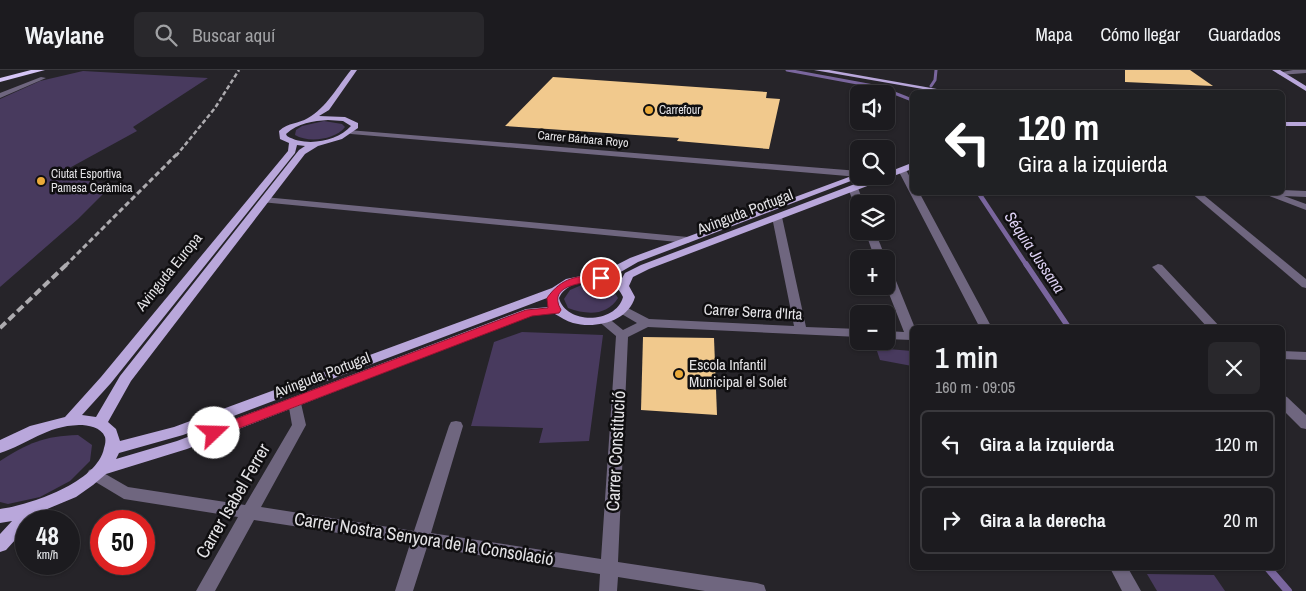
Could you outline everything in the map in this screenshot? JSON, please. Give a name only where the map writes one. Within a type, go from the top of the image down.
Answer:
[{"type":"highway","points":[[0,80],[42,74]]},
{"type":"main road","points":[[310,120],[326,108],[354,70]]},
{"type":"main road","points":[[337,118],[336,108],[363,70]]},
{"type":"main road","points":[[817,70],[938,90]]},
{"type":"main road","points":[[1278,71],[1306,88]]},
{"type":"main road","points":[[337,118],[345,119],[355,124],[351,132],[336,139],[316,143],[293,142],[283,137],[282,133],[292,126],[310,120],[337,118]]},
{"type":"main road","points":[[1285,122],[1306,123]]},
{"type":"main road","name":"Avinguda Europa","points":[[68,422],[106,380],[292,152],[293,142]]},
{"type":"main road","name":"Avinguda Europa","points":[[99,424],[125,379],[302,152],[316,143]]},
{"type":"main road","points":[[895,164],[910,158]]},
{"type":"main road","name":"Avinguda Portugal","points":[[895,173],[910,167]]},
{"type":"main road","name":"Avinguda Portugal","points":[[112,449],[178,431],[555,291],[580,279],[601,278],[634,260],[850,179]]},
{"type":"main road","name":"Avinguda Portugal","points":[[623,286],[629,275],[645,267],[861,185]]},
{"type":"main road","points":[[555,291],[552,304],[555,310],[562,315],[576,320],[603,320],[624,310],[629,297],[623,286],[601,278]]},
{"type":"main road","name":"Avinguda Portugal","points":[[97,472],[182,445],[530,312],[555,310]]},
{"type":"main road","points":[[0,447],[23,434],[46,426],[68,422],[85,421],[99,424],[108,429],[113,438],[112,449],[97,472],[78,488],[34,509],[0,516]]},
{"type":"main road","points":[[0,545],[34,509]]},
{"type":"street","points":[[1278,71],[1306,70]]},
{"type":"street","points":[[0,96],[42,74]]},
{"type":"street","name":"Carrer Bárbara Royo","points":[[351,132],[850,174]]},
{"type":"street","points":[[902,170],[910,185]]},
{"type":"street","name":"Carrer Bárbara Royo","points":[[813,171],[827,177],[836,185]]},
{"type":"street","points":[[853,188],[856,195]]},
{"type":"street","points":[[1285,193],[1306,194]]},
{"type":"street","points":[[916,195],[984,325]]},
{"type":"street","points":[[1198,195],[1306,285]]},
{"type":"street","points":[[1272,195],[1306,207]]},
{"type":"street","points":[[264,200],[688,240]]},
{"type":"street","points":[[777,217],[801,330]]},
{"type":"street","points":[[646,236],[657,252]]},
{"type":"street","points":[[1158,267],[1211,325]]},
{"type":"street","points":[[895,294],[910,331]]},
{"type":"street","name":"Carrer Serra d'Irta","points":[[624,310],[646,323],[850,333]]},
{"type":"street","points":[[603,320],[622,336],[646,323]]},
{"type":"street","points":[[895,335],[910,336]]},
{"type":"street","name":"Carrer Constitució","points":[[608,591],[622,336]]},
{"type":"street","points":[[1285,355],[1306,356]]},
{"type":"street","name":"Carrer Isabel Ferrer","points":[[205,591],[299,425],[295,402]]},
{"type":"street","points":[[1285,403],[1306,424]]},
{"type":"street","points":[[404,591],[456,426]]},
{"type":"street","name":"Carrer Nostra Senyora de la Consolació","points":[[97,472],[124,493],[609,568],[711,587],[757,591]]},
{"type":"street","points":[[1120,570],[1132,591]]},
{"type":"shaded area","name":"Ciutat Esportiva Pamesa Ceràmica","points":[[83,71],[208,78],[133,127],[137,131],[53,177],[113,184],[78,219],[0,287],[0,99],[40,81]]},
{"type":"shaded area","points":[[324,121],[342,124],[345,127],[335,135],[321,139],[307,139],[295,135],[296,130],[302,126]]},
{"type":"shaded area","points":[[584,284],[608,287],[618,298],[613,304],[602,311],[589,313],[568,308],[564,299],[570,290]]},
{"type":"shaded area","points":[[522,332],[603,335],[589,441],[539,443],[543,428],[471,426],[494,342]]},
{"type":"shaded area","points":[[877,350],[910,351],[910,366],[880,360]]},
{"type":"shaded area","points":[[78,435],[92,445],[90,461],[70,481],[40,497],[8,504],[0,502],[0,461],[19,449],[46,439]]},
{"type":"shaded area","points":[[1147,574],[1214,575],[1225,591],[1157,591]]},
{"type":"building","points":[[1125,70],[1190,70],[1213,86],[1125,82]]},
{"type":"building","name":"Carrefour","points":[[553,77],[767,92],[766,98],[780,99],[769,149],[677,141],[679,138],[505,126]]},
{"type":"building","name":"Escola Infantil Municipal el Solet","points":[[643,337],[714,338],[717,415],[641,410]]},
{"type":"waterway","points":[[787,70],[879,87],[910,99]]},
{"type":"waterway","points":[[931,86],[935,80],[936,70]]},
{"type":"waterway","name":"Séquia Jussana","points":[[980,195],[1027,266]]},
{"type":"waterway","name":"Séquia Jussana","points":[[1026,264],[1067,325]]},
{"type":"waterway","name":"Séquia Jussana","points":[[1270,570],[1288,591]]},
{"type":"railway","points":[[176,156],[215,108],[239,70]]},
{"type":"railway","points":[[67,264],[177,154]]},
{"type":"railway","points":[[0,328],[67,264]]},
{"type":"place","name":"Carrefour","points":[[649,110]]},
{"type":"place","name":"Ciutat Esportiva Pamesa Ceràmica","points":[[41,181]]},
{"type":"place","name":"Escola Infantil Municipal el Solet","points":[[679,374]]},
{"type":"route","points":[[214,433],[530,312],[555,310],[552,298],[555,291],[562,286],[580,279],[601,278]]}]
